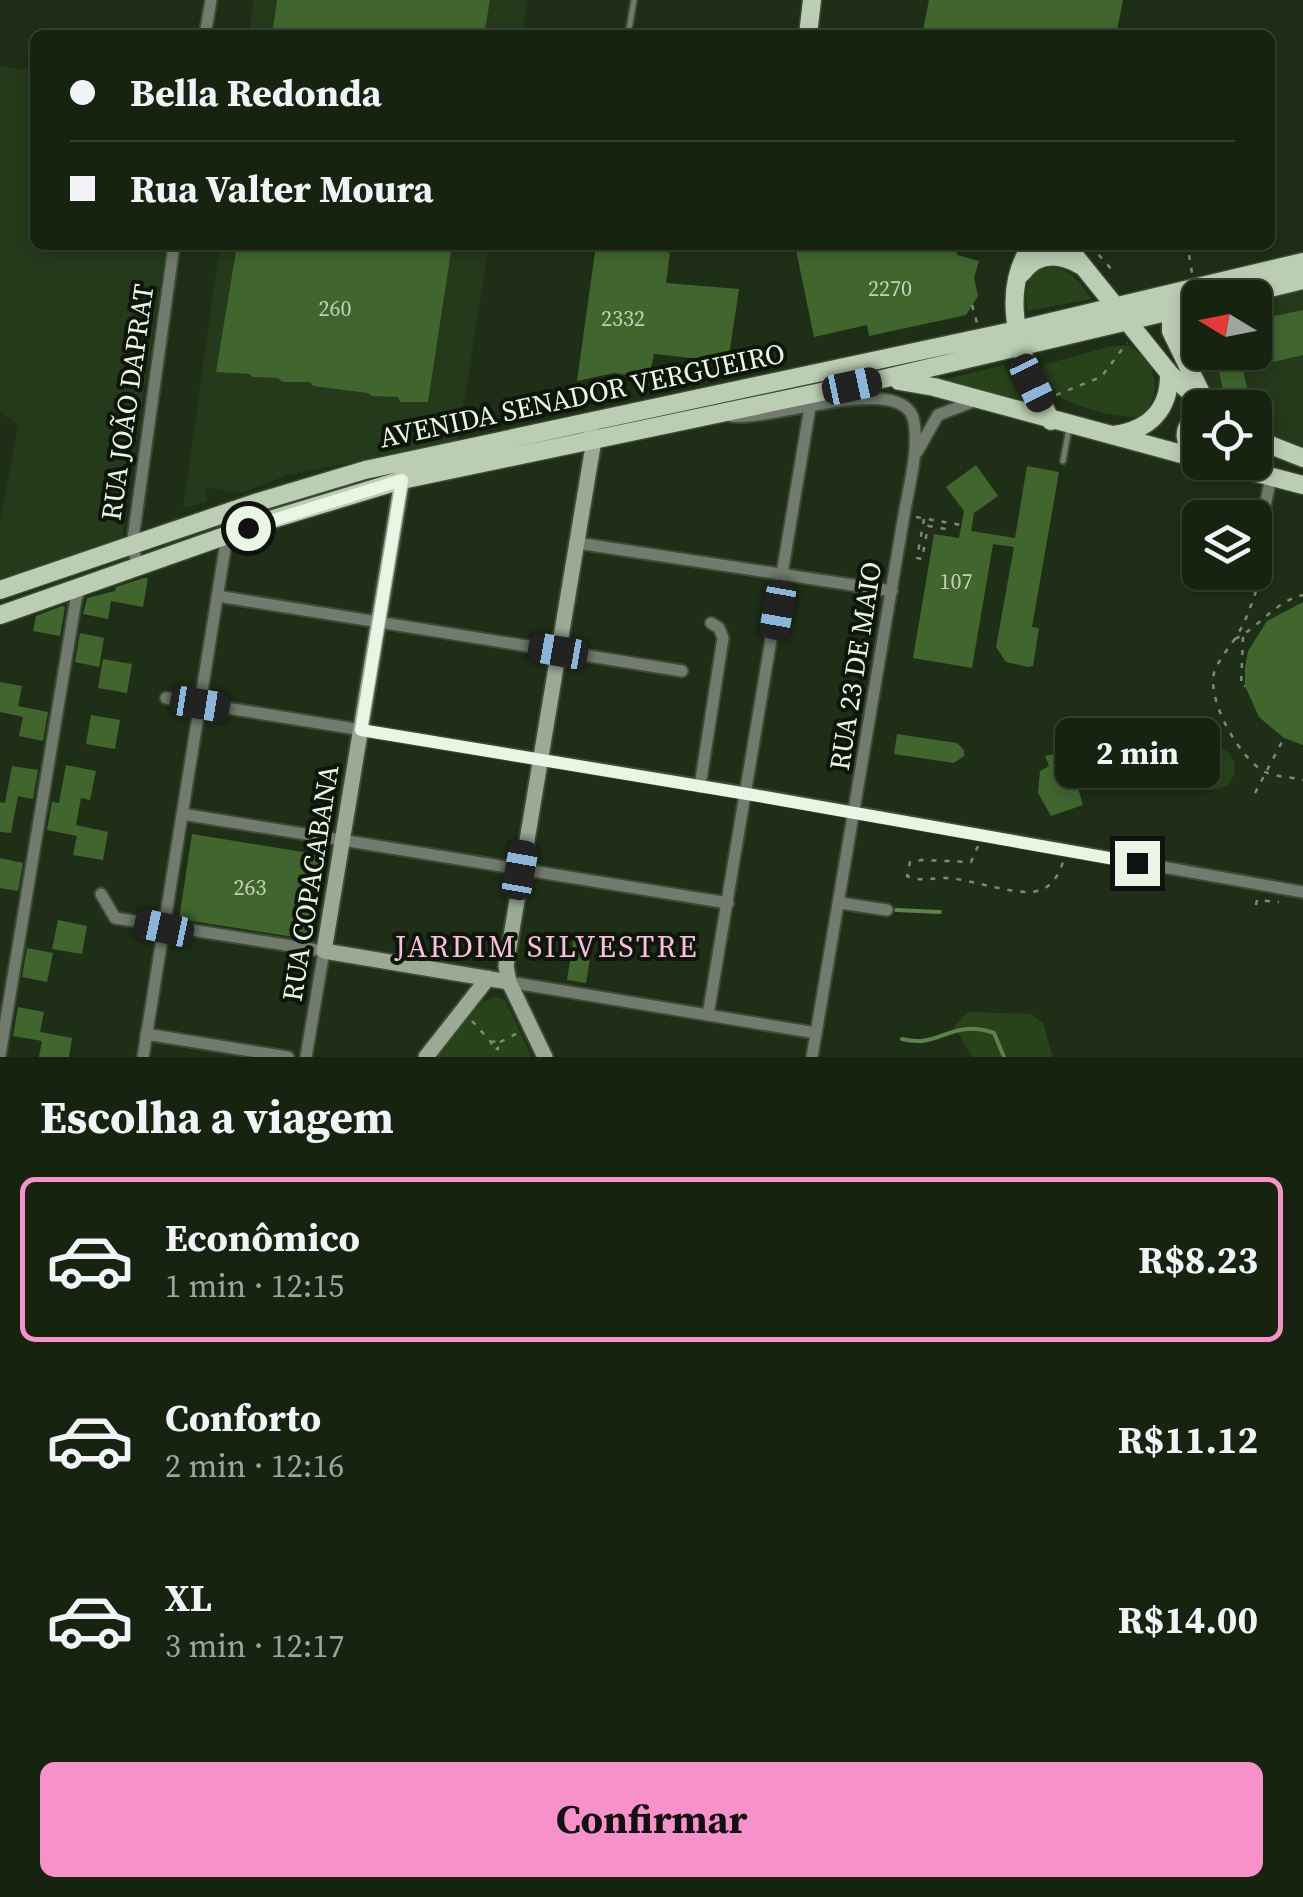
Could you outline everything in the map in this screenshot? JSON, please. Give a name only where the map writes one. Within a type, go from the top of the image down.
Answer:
[{"type":"main road","points":[[809,30],[812,0]]},
{"type":"main road","points":[[1029,250],[1019,278],[1018,338],[1054,417]]},
{"type":"main road","points":[[1070,250],[1169,373],[1188,390]]},
{"type":"main road","points":[[1019,278],[1029,264],[1045,256],[1068,259],[1087,269]]},
{"type":"main road","name":"AVENIDA SENADOR VERGUEIRO","points":[[1247,280],[1303,262]]},
{"type":"main road","points":[[1272,287],[1303,280]]},
{"type":"main road","name":"AVENIDA SENADOR VERGUEIRO","points":[[0,615],[81,586],[135,555],[276,496],[365,470],[718,414],[878,380],[1115,305],[1182,297]]},
{"type":"main road","name":"AVENIDA SENADOR VERGUEIRO","points":[[0,590],[226,536],[402,480],[980,338],[1018,338],[1131,326],[1182,307]]},
{"type":"main road","points":[[1177,310],[1170,322],[1172,334],[1199,390]]},
{"type":"main road","points":[[1114,436],[1138,429],[1157,416],[1168,396],[1169,373]]},
{"type":"main road","points":[[878,380],[923,384],[1182,454]]},
{"type":"main road","points":[[1272,445],[1303,458]]},
{"type":"main road","points":[[1272,476],[1303,485]]},
{"type":"street","points":[[206,30],[211,0]]},
{"type":"street","name":"RUA JOÃO DAPRAT","points":[[135,555],[173,250]]},
{"type":"street","name":"RUA 23 DE MAIO","points":[[810,407],[875,397],[896,402],[908,410],[914,422],[913,460],[892,591],[812,1057]]},
{"type":"street","name":"RUA 23 DE MAIO","points":[[913,460],[938,415],[979,400]]},
{"type":"street","points":[[708,1015],[810,407],[752,418],[718,414]]},
{"type":"street","points":[[545,1057],[506,966],[577,542],[591,432]]},
{"type":"street","name":"RUA COPACABANA","points":[[306,1057],[402,480]]},
{"type":"street","points":[[143,1057],[226,536]]},
{"type":"street","points":[[577,542],[892,591]]},
{"type":"street","points":[[0,1055],[81,586]]},
{"type":"street","points":[[217,596],[682,670]]},
{"type":"street","points":[[700,786],[724,638],[711,623]]},
{"type":"street","points":[[166,698],[747,794],[1303,892]]},
{"type":"street","points":[[182,814],[728,903]]},
{"type":"street","points":[[101,894],[116,918],[164,928],[324,950],[816,1034]]},
{"type":"street","points":[[840,903],[887,910]]},
{"type":"street","points":[[427,1056],[488,978]]},
{"type":"street","points":[[146,1034],[288,1057]]},
{"type":"lane","points":[[629,30],[634,0]]},
{"type":"lane","points":[[1054,417],[1063,462]]},
{"type":"path","points":[[1094,250],[1114,272]]},
{"type":"path","points":[[1190,255],[1192,278],[1198,280]]},
{"type":"path","points":[[972,305],[980,338]]},
{"type":"path","points":[[1054,417],[1068,388],[1100,376],[1131,326]]},
{"type":"path","points":[[904,515],[961,525]]},
{"type":"path","points":[[924,518],[917,558],[922,559],[928,526],[946,529],[947,522]]},
{"type":"path","points":[[1256,591],[1234,640],[1216,667],[1214,694],[1227,727],[1266,773],[1303,780]]},
{"type":"path","points":[[1234,640],[1255,629],[1278,604],[1303,595]]},
{"type":"path","points":[[1296,596],[1298,604]]},
{"type":"path","points":[[1242,636],[1241,686],[1246,686]]},
{"type":"path","points":[[1255,794],[1284,738]]},
{"type":"path","points":[[980,835],[971,862],[910,862],[907,876],[922,880],[968,880],[1019,893],[1030,892],[1054,881],[1066,850]]},
{"type":"path","points":[[1256,905],[1257,900],[1278,904],[1280,898]]},
{"type":"path","points":[[469,1018],[494,1050]]},
{"type":"path","points":[[491,1042],[499,1043],[520,1032]]},
{"type":"path","points":[[492,1057],[499,1043]]},
{"type":"shaded area","points":[[254,0],[527,0],[523,30],[250,30]]},
{"type":"shaded area","points":[[0,66],[30,70],[30,187],[21,186],[30,188],[30,250],[165,250],[121,545],[0,584],[0,521],[18,426],[0,411]]},
{"type":"shaded area","points":[[219,250],[488,250],[458,441],[288,475],[243,492],[205,487],[207,502],[183,508]]},
{"type":"shaded area","points":[[1049,264],[1068,273],[1092,299],[1028,311],[1028,282],[1036,271]]},
{"type":"shaded area","points":[[1303,288],[1303,447],[1272,434],[1272,390],[1211,390],[1198,370],[1272,370],[1272,295]]},
{"type":"shaded area","points":[[1128,345],[1145,360],[1154,377],[1154,395],[1144,415],[1125,417],[1087,408],[1057,395],[1046,382],[1042,367],[1046,364]]},
{"type":"shaded area","points":[[1004,365],[1022,399],[943,380]]},
{"type":"shaded area","points":[[1160,719],[1178,758],[1123,784],[1105,745]]},
{"type":"shaded area","points":[[1213,746],[1229,752],[1235,768],[1229,784],[1213,790],[1197,784],[1191,768],[1197,752]]},
{"type":"shaded area","points":[[495,997],[505,1000],[532,1057],[438,1057],[482,1002]]},
{"type":"shaded area","points":[[969,1012],[1031,1014],[1043,1023],[1053,1057],[972,1057],[954,1026]]},
{"type":"building","points":[[277,0],[490,0],[485,30],[273,30]]},
{"type":"building","points":[[929,0],[1123,0],[1117,30],[923,30]]},
{"type":"building","points":[[236,250],[451,250],[428,402],[400,402],[398,397],[313,386],[310,382],[216,372]]},
{"type":"building","points":[[595,250],[659,250],[670,253],[666,283],[739,289],[728,362],[654,354],[649,378],[614,373],[577,381]]},
{"type":"building","points":[[796,250],[956,250],[957,255],[979,261],[974,278],[978,296],[966,315],[869,336],[867,325],[814,337]]},
{"type":"building","points":[[1303,310],[1303,355],[1272,362],[1272,316]]},
{"type":"building","points":[[1219,370],[1243,370],[1247,390],[1223,390]]},
{"type":"building","points":[[976,465],[998,496],[974,513],[971,531],[1015,538],[1027,466],[1059,472],[1032,627],[1039,628],[1033,666],[1006,662],[996,647],[1014,547],[993,544],[972,668],[913,658],[934,534],[959,538],[964,511],[946,487]]},
{"type":"building","points":[[148,578],[143,607],[111,601],[108,619],[83,614],[87,598]]},
{"type":"building","points":[[1303,602],[1303,745],[1284,738],[1259,717],[1245,686],[1245,668],[1248,651],[1267,621]]},
{"type":"building","points":[[65,607],[60,636],[33,631],[36,616]]},
{"type":"building","points":[[80,633],[104,638],[99,667],[75,662]]},
{"type":"building","points":[[103,659],[132,664],[127,693],[98,688]]},
{"type":"building","points":[[0,682],[22,686],[18,706],[48,712],[43,741],[19,736],[23,717],[0,712]]},
{"type":"building","points":[[91,715],[120,720],[115,749],[86,744]]},
{"type":"building","points":[[897,734],[957,743],[964,756],[954,763],[894,754]]},
{"type":"building","points":[[1067,751],[1083,805],[1051,816],[1038,793],[1040,771],[1049,766],[1045,756]]},
{"type":"building","points":[[66,765],[96,771],[90,800],[81,798],[76,825],[108,832],[103,860],[73,855],[77,836],[47,830],[52,802],[59,803]]},
{"type":"building","points":[[12,766],[38,770],[33,799],[18,796],[11,833],[0,832],[0,802],[5,803]]},
{"type":"building","points":[[192,834],[321,855],[307,939],[179,919]]},
{"type":"building","points":[[0,858],[23,863],[18,891],[0,888]]},
{"type":"building","points":[[58,920],[87,926],[82,954],[52,949]]},
{"type":"building","points":[[574,936],[593,939],[586,983],[567,980]]},
{"type":"building","points":[[27,948],[53,953],[47,982],[22,977]]},
{"type":"building","points":[[18,1007],[44,1012],[40,1032],[72,1038],[69,1057],[39,1057],[42,1041],[13,1036]]},
{"type":"waterway","points":[[896,910],[940,912]]},
{"type":"waterway","points":[[902,1039],[926,1040],[979,1029],[994,1033],[1004,1057]]},
{"type":"district","name":"JARDIM SILVESTRE","points":[[547,947]]},
{"type":"route","points":[[248,528],[402,480],[361,730],[1137,863]]}]
